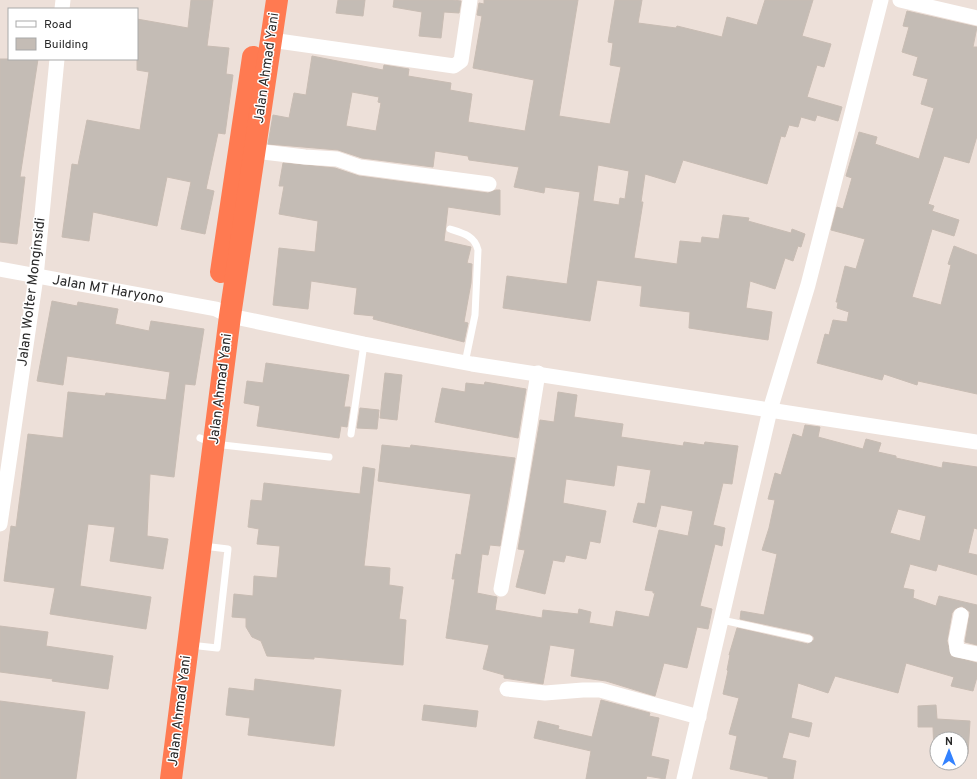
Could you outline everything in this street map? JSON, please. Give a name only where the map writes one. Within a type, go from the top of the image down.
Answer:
[{"type":"highway","name":"Jalan Ahmad Yani","points":[[165,771],[223,312],[240,196],[261,0]]},
{"type":"highway","name":"Jalan Ahmad Yani","points":[[240,196],[255,151],[276,0]]},
{"type":"highway","name":"Jalan Ahmad Yani","points":[[165,771],[189,645],[201,545],[207,441]]},
{"type":"street","points":[[271,40],[454,66],[461,61],[470,0]]},
{"type":"street","points":[[684,779],[770,410],[808,285],[881,0]]},
{"type":"street","points":[[900,0],[977,18]]},
{"type":"street","name":"Jalan Wolter Monginsidi","points":[[0,524],[36,277],[57,60]]},
{"type":"street","points":[[255,151],[337,159],[360,167],[489,184]]},
{"type":"street","name":"Jalan MT Haryono","points":[[0,269],[223,312],[364,344],[469,364],[538,373],[977,442]]},
{"type":"street","points":[[500,588],[518,497],[538,373]]},
{"type":"street","points":[[961,615],[956,640],[957,650],[977,654]]},
{"type":"street","points":[[507,689],[545,692],[587,689],[600,690],[699,717]]},
{"type":"lane","points":[[450,229],[470,236],[474,240],[478,250],[475,315],[469,364]]},
{"type":"lane","points":[[351,434],[364,344]]},
{"type":"lane","points":[[207,441],[329,457]]},
{"type":"lane","points":[[189,645],[217,648],[228,549],[201,545]]},
{"type":"lane","points":[[722,620],[809,639]]},
{"type":"building","points":[[191,0],[213,0],[207,46],[229,48],[226,74],[233,75],[225,134],[218,133],[206,189],[214,191],[205,234],[181,229],[191,182],[167,177],[157,226],[93,212],[89,241],[62,237],[72,164],[78,165],[87,120],[140,130],[149,72],[137,70],[138,19],[188,28]]},
{"type":"building","points":[[338,0],[365,0],[363,16],[336,13]]},
{"type":"building","points":[[394,0],[461,1],[459,13],[444,12],[441,38],[419,36],[422,12],[393,7]]},
{"type":"building","points":[[484,0],[578,0],[559,116],[610,124],[621,67],[610,65],[613,43],[608,42],[615,0],[642,0],[638,23],[676,28],[677,26],[722,37],[727,17],[757,25],[765,0],[813,0],[802,36],[831,44],[824,67],[817,65],[807,97],[842,107],[838,121],[817,115],[815,121],[801,117],[798,127],[789,125],[785,137],[781,136],[767,184],[683,160],[675,183],[645,174],[641,202],[643,202],[634,258],[677,264],[680,241],[701,243],[702,237],[719,239],[723,215],[749,218],[748,221],[791,233],[792,229],[805,234],[801,247],[798,246],[793,261],[785,258],[775,289],[750,281],[746,308],[772,312],[768,340],[689,328],[690,312],[640,306],[642,286],[597,280],[590,321],[503,308],[507,276],[567,284],[580,192],[545,187],[544,193],[514,187],[519,167],[469,160],[468,156],[435,151],[433,167],[362,158],[338,150],[268,144],[273,115],[289,118],[294,93],[306,95],[312,56],[383,70],[384,65],[409,69],[408,76],[451,83],[450,90],[472,94],[468,122],[525,131],[534,80],[473,68],[482,16],[477,15],[479,3],[484,4]],"holes":[[[352,92],[379,97],[378,102],[381,103],[376,131],[346,126]],[[598,165],[629,171],[625,199],[620,198],[619,205],[593,201]]]},
{"type":"building","points":[[907,11],[977,27],[973,47],[977,47],[977,136],[969,163],[944,156],[928,204],[934,206],[932,211],[959,220],[954,236],[932,229],[912,297],[941,305],[951,265],[948,264],[954,246],[977,255],[977,394],[918,381],[917,385],[884,374],[882,380],[817,363],[825,334],[829,335],[833,320],[847,322],[849,312],[837,308],[838,302],[836,302],[845,266],[856,269],[865,239],[831,230],[837,207],[843,209],[852,178],[846,176],[859,132],[877,137],[875,144],[919,159],[934,108],[921,104],[928,79],[913,75],[918,57],[902,52],[909,27],[903,26]]},
{"type":"building","points":[[0,59],[38,60],[20,177],[25,177],[17,244],[0,242]]},
{"type":"building","points":[[283,163],[335,168],[359,176],[488,193],[500,190],[500,215],[448,207],[444,241],[471,247],[467,263],[472,264],[471,283],[464,322],[468,323],[464,342],[373,319],[374,316],[354,314],[357,288],[311,281],[308,309],[273,305],[279,248],[315,252],[318,221],[279,214],[284,186],[279,186]]},
{"type":"building","points":[[52,301],[77,306],[78,302],[118,309],[115,324],[149,331],[151,321],[204,329],[195,385],[185,384],[174,477],[150,474],[147,536],[168,539],[163,569],[110,561],[115,527],[88,524],[80,586],[151,597],[146,629],[50,614],[55,588],[4,581],[11,526],[16,527],[28,434],[63,438],[68,392],[105,396],[106,393],[166,400],[170,372],[67,356],[63,385],[37,381]]},
{"type":"building","points":[[266,363],[349,375],[344,407],[350,407],[347,427],[341,426],[339,438],[257,426],[260,406],[244,403],[247,381],[263,383]]},
{"type":"building","points":[[385,373],[402,375],[397,420],[380,418]]},
{"type":"building","points":[[485,382],[526,389],[518,438],[435,422],[442,388],[465,392],[466,383],[484,385]]},
{"type":"building","points":[[558,392],[577,395],[574,417],[623,424],[621,437],[683,446],[684,442],[704,445],[705,442],[738,446],[732,484],[723,483],[713,525],[725,528],[722,546],[715,544],[700,606],[712,609],[708,629],[697,627],[687,668],[664,663],[655,696],[606,681],[571,676],[575,649],[550,645],[543,684],[504,678],[504,675],[483,669],[489,645],[446,638],[455,579],[452,579],[456,554],[461,555],[471,494],[378,481],[382,445],[410,448],[411,445],[515,458],[500,546],[490,545],[488,555],[482,554],[477,593],[497,597],[495,610],[542,618],[543,610],[578,614],[579,609],[591,612],[589,623],[613,627],[616,611],[649,617],[655,593],[653,593],[653,591],[645,590],[659,530],[688,536],[693,511],[661,505],[656,527],[633,522],[638,503],[645,504],[651,470],[617,465],[614,486],[566,479],[563,503],[606,511],[600,543],[590,541],[586,559],[566,555],[564,562],[553,560],[545,594],[516,587],[525,550],[518,549],[540,420],[554,422]]},
{"type":"building","points":[[360,408],[379,410],[377,429],[357,428]]},
{"type":"building","points":[[805,425],[820,427],[818,437],[863,449],[866,439],[881,443],[878,452],[896,456],[896,458],[942,468],[943,462],[977,467],[977,529],[974,528],[968,553],[977,555],[977,575],[938,564],[936,571],[910,564],[903,588],[914,590],[913,598],[936,606],[939,596],[977,605],[977,645],[965,642],[970,612],[962,606],[955,609],[952,613],[947,641],[951,656],[977,663],[977,677],[973,691],[951,686],[954,677],[906,663],[898,693],[835,676],[828,693],[798,683],[791,718],[812,723],[809,737],[789,732],[782,758],[796,761],[793,779],[768,779],[768,777],[730,769],[737,736],[729,734],[739,698],[723,694],[728,671],[729,655],[737,628],[808,644],[814,640],[814,637],[810,634],[740,619],[741,611],[764,615],[777,554],[762,550],[769,528],[775,500],[768,499],[775,473],[781,475],[793,434],[802,437]],"holes":[[[898,509],[926,516],[920,541],[890,533]]]},
{"type":"building","points":[[363,467],[375,469],[364,566],[390,568],[389,585],[403,587],[399,619],[406,620],[403,665],[314,657],[314,659],[267,656],[261,641],[252,637],[246,627],[246,618],[232,617],[234,594],[253,596],[254,576],[277,578],[280,546],[257,544],[259,529],[248,527],[251,500],[262,501],[264,483],[360,494]]},
{"type":"building","points":[[0,626],[48,632],[46,646],[113,656],[108,689],[52,681],[53,679],[0,672]]},
{"type":"building","points":[[255,679],[341,690],[334,746],[248,735],[250,718],[226,715],[229,688],[254,691]]},
{"type":"building","points":[[601,700],[650,713],[649,716],[659,718],[651,756],[669,760],[665,779],[647,776],[646,779],[586,779],[591,751],[534,738],[538,721],[559,726],[558,729],[592,737]]},
{"type":"building","points":[[0,701],[85,712],[76,779],[0,779]]},
{"type":"building","points":[[424,705],[478,711],[476,727],[422,720]]},
{"type":"building","points":[[936,705],[937,719],[970,721],[969,738],[969,731],[933,731],[933,727],[918,727],[918,706]]}]
